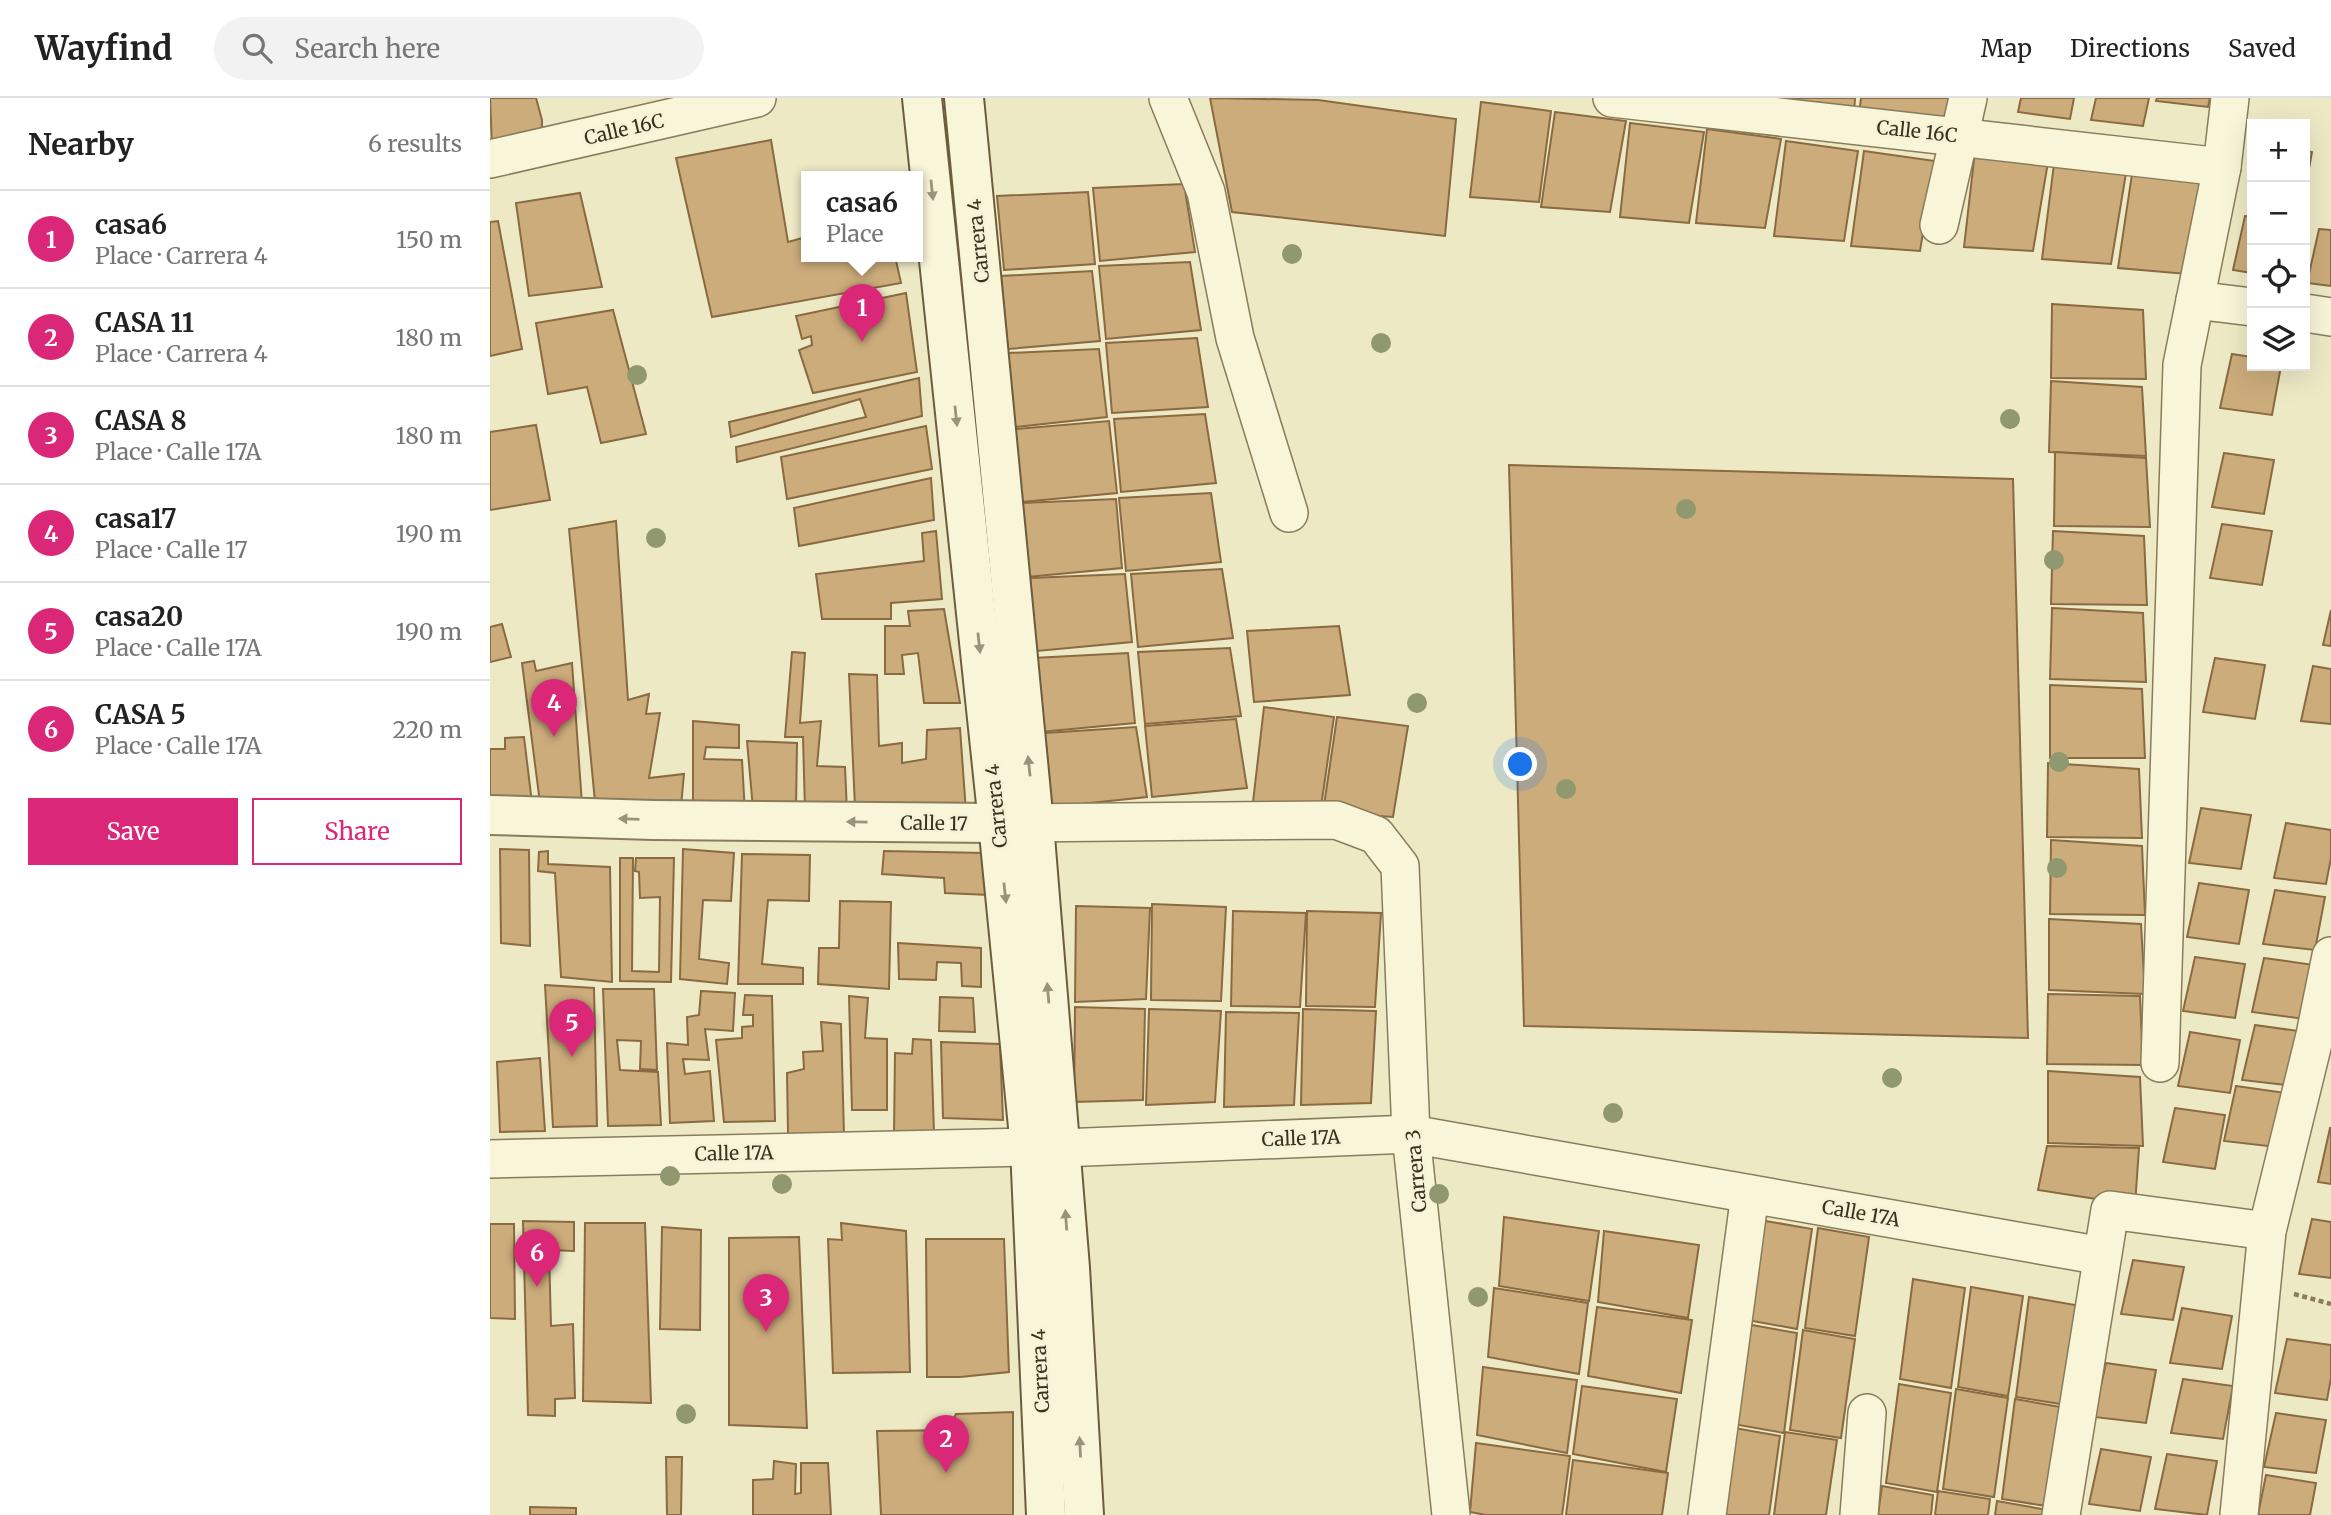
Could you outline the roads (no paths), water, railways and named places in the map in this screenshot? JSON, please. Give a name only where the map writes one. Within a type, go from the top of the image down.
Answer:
[{"type":"main road","name":"Carrera 4","points":[[922,98],[1016,824]]},
{"type":"main road","name":"Carrera 4","points":[[964,98],[1016,824],[1045,1147],[1046,1515]]},
{"type":"main road","name":"Calle 17","points":[[490,815],[653,820],[1016,824]]},
{"type":"main road","name":"Carrera 4","points":[[1045,1147],[1071,1282],[1084,1515]]},
{"type":"street","name":"Calle 16C","points":[[490,159],[757,98]]},
{"type":"street","points":[[1168,98],[1206,192],[1236,338],[1289,513]]},
{"type":"street","name":"Calle 16C","points":[[1612,98],[1746,105],[1961,136],[2222,167]]},
{"type":"street","points":[[1939,225],[1968,98]]},
{"type":"street","points":[[2160,1063],[2182,365],[2222,167],[2230,98]]},
{"type":"street","points":[[2195,300],[2247,306]]},
{"type":"street","points":[[2310,314],[2331,317]]},
{"type":"street","name":"Calle 17","points":[[1016,824],[1336,820],[1376,835]]},
{"type":"street","name":"Carrera 3","points":[[1376,835],[1399,866],[1411,1134],[1451,1515]]},
{"type":"street","points":[[2239,1515],[2267,1231],[2315,1035],[2331,956]]},
{"type":"street","name":"Calle 17A","points":[[490,1158],[1045,1147],[1411,1134],[2102,1256]]},
{"type":"street","points":[[1707,1515],[1750,1194]]},
{"type":"street","points":[[2061,1515],[2110,1210],[2267,1231]]},
{"type":"street","points":[[1859,1515],[1867,1413]]},
{"type":"place","name":"casa6","points":[[862,342]]},
{"type":"place","name":"casa17","points":[[554,737]]},
{"type":"place","name":"casa20","points":[[572,1057]]},
{"type":"place","name":"CASA 5","points":[[537,1287]]},
{"type":"place","name":"CASA 8","points":[[766,1332]]},
{"type":"place","name":"CASA 11","points":[[946,1473]]}]
